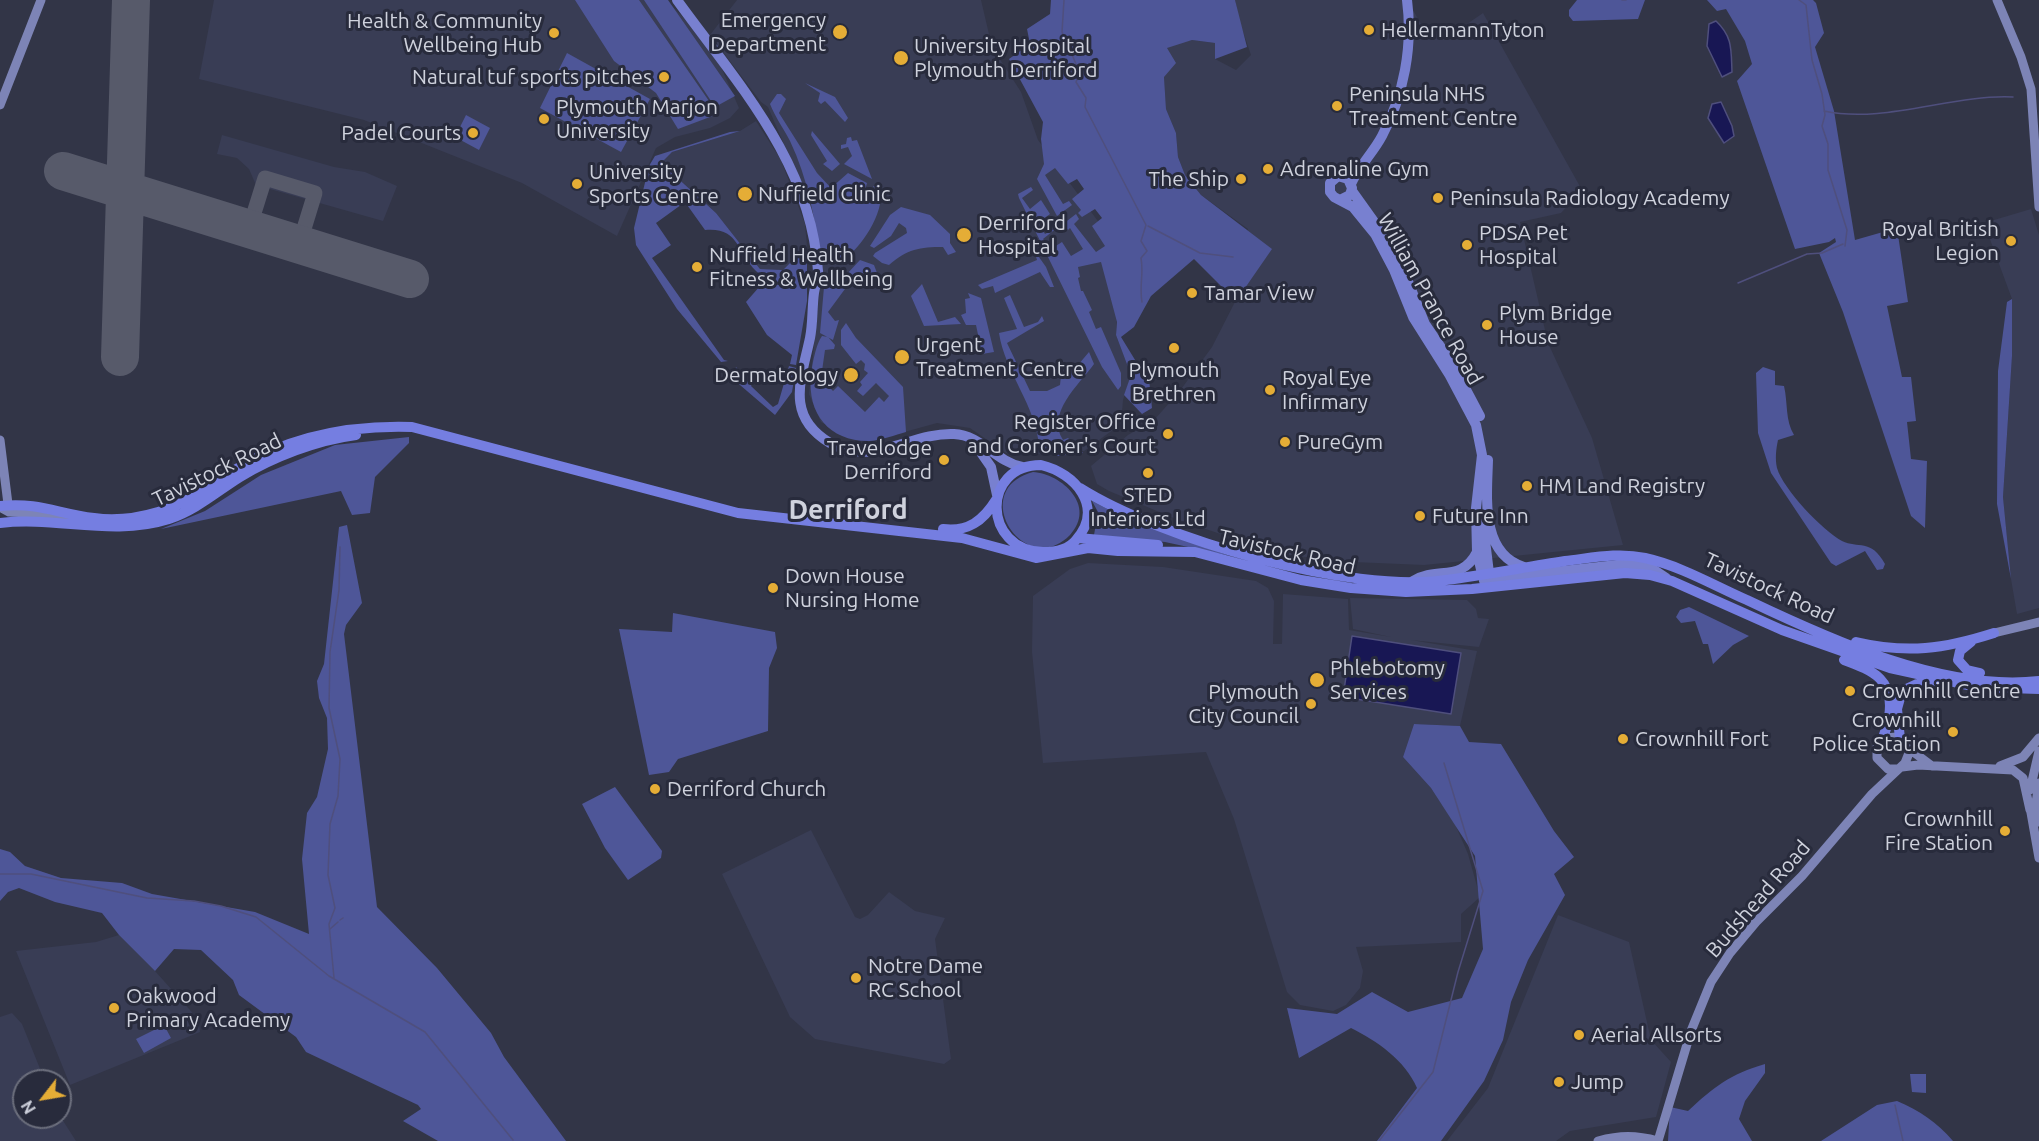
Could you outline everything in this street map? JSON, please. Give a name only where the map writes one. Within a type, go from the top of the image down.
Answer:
[{"type":"highway","name":"Tavistock Road","points":[[5,512],[43,506],[94,518],[113,519],[145,515],[186,502],[261,455],[302,439],[337,431],[378,427],[412,427],[738,513],[962,538],[1036,558],[1088,548],[1118,552],[1195,552],[1288,571],[1352,588],[1406,592],[1472,589],[1624,573],[1671,581],[1702,597],[1782,630],[1922,676],[1977,687],[2018,686],[2039,681]]},
{"type":"highway","name":"Tavistock Road","points":[[5,512],[85,527],[129,527],[170,518],[198,506],[258,468],[328,441],[389,433],[449,435]]},
{"type":"highway","points":[[1035,465],[1050,467],[1061,472],[1080,488],[1086,508],[1086,521],[1078,538],[1060,551],[1037,552],[1021,548],[1012,543],[1003,532],[997,498],[1006,479],[1022,467],[1035,465]]},
{"type":"highway","name":"Tavistock Road","points":[[1080,488],[1109,505],[1288,571],[1411,582],[1608,556],[1628,555],[1655,560],[1691,574],[1829,638],[1893,661],[1943,673],[2039,689]]},
{"type":"highway","name":"Tavistock Road","points":[[818,521],[872,520],[957,530],[978,521],[997,498]]},
{"type":"highway","name":"Tavistock Road","points":[[1078,538],[1160,545],[1180,551]]},
{"type":"highway","points":[[1782,630],[1835,657],[1875,673],[1880,678],[1886,686],[1890,708],[1882,741]]},
{"type":"highway","points":[[1829,638],[1898,650],[1928,650],[1994,633]]},
{"type":"highway","points":[[1973,640],[1959,653],[1958,660],[1963,667],[2018,686]]},
{"type":"highway","points":[[1904,743],[1897,701],[1902,691],[1910,686],[1917,684],[1990,693],[2018,686]]},
{"type":"main road","points":[[0,105],[41,0]]},
{"type":"main road","points":[[678,0],[779,142],[803,196],[811,226],[818,272],[810,337],[799,382],[799,399],[807,422],[830,443],[860,453],[881,451],[926,436],[948,434],[972,438],[999,458],[1022,467]]},
{"type":"main road","points":[[1349,184],[1335,178],[1329,187],[1334,198],[1342,200],[1347,197],[1349,184],[1382,137],[1389,121],[1405,69],[1409,38],[1407,0]]},
{"type":"main road","points":[[1997,0],[2021,57],[2031,89],[2039,207]]},
{"type":"main road","name":"William Prance Road","points":[[1349,184],[1397,254],[1425,324],[1471,396],[1487,438],[1488,510],[1493,536],[1504,558],[1524,567]]},
{"type":"main road","name":"William Prance Road","points":[[1342,200],[1360,214],[1383,246],[1413,317],[1449,374],[1476,425],[1482,455],[1476,508],[1477,552],[1485,572]]},
{"type":"main road","points":[[948,434],[970,440],[982,451],[993,472],[997,498]]},
{"type":"main road","points":[[0,440],[5,512]]},
{"type":"main road","name":"William Prance Road","points":[[1485,572],[1483,526],[1488,473]]},
{"type":"main road","points":[[1411,582],[1421,576],[1463,569],[1471,563],[1477,552]]},
{"type":"main road","name":"Tavistock Road","points":[[1485,572],[1626,564],[1651,568],[1671,581]]},
{"type":"main road","points":[[1472,589],[1485,572]]},
{"type":"main road","points":[[1994,633],[2036,622]]},
{"type":"main road","points":[[1932,766],[1904,743],[1891,737],[1882,741],[1876,753],[1879,763],[1888,769],[1932,766],[1952,769],[1992,768],[2013,770],[2021,774],[2025,784],[2039,858]]},
{"type":"main road","points":[[1992,768],[2023,757],[2039,738]]},
{"type":"main road","points":[[1900,768],[1908,758],[1904,743]]},
{"type":"main road","points":[[2030,810],[2031,779],[2039,751]]},
{"type":"main road","name":"Budshead Road","points":[[1872,795],[1879,779],[1879,763]]},
{"type":"main road","name":"Budshead Road","points":[[1658,1141],[1691,1031],[1711,982],[1756,922],[1802,876],[1872,795],[1900,768]]},
{"type":"main road","points":[[2039,783],[2036,803],[2039,822]]},
{"type":"main road","points":[[1598,1141],[1627,1136],[1658,1141]]},
{"type":"shaded area","name":"Plymouth Marjon University","points":[[214,0],[666,0],[697,31],[718,60],[739,108],[730,118],[710,128],[675,137],[656,148],[617,236],[522,183],[364,120],[199,79]]},
{"type":"shaded area","name":"Natural tuf sports pitches","points":[[575,0],[639,0],[718,114],[678,129],[656,93],[614,61]]},
{"type":"shaded area","points":[[644,0],[668,0],[735,96],[715,107]]},
{"type":"shaded area","name":"Derriford Hospital","points":[[737,0],[981,0],[992,47],[1021,92],[1038,140],[1117,247],[1119,282],[1116,335],[1131,375],[1123,400],[1121,424],[1084,451],[1021,455],[1006,453],[970,428],[937,423],[872,441],[852,439],[821,422],[809,394],[820,286],[818,224],[768,107],[761,102],[710,35]]},
{"type":"shaded area","points":[[1051,0],[1235,0],[1247,47],[1215,59],[1215,43],[1192,40],[1167,48],[1176,63],[1164,77],[1166,109],[1176,133],[1178,157],[1185,175],[1201,195],[1272,249],[1236,301],[1194,259],[1151,296],[1134,327],[1121,337],[1140,368],[1148,369],[1152,408],[1142,414],[1124,395],[1131,375],[1116,335],[1117,322],[1101,262],[1078,267],[1080,277],[1078,278],[1081,291],[1092,310],[1089,312],[1096,329],[1101,327],[1121,373],[1121,386],[1118,390],[1102,367],[1018,194],[1031,187],[1033,190],[1022,198],[1030,209],[1041,200],[1050,214],[1038,223],[1045,234],[1058,227],[1043,239],[1051,249],[1062,242],[1071,256],[1083,249],[1070,228],[1068,230],[1063,224],[1076,214],[1079,219],[1074,224],[1096,252],[1105,246],[1092,226],[1102,218],[1095,209],[1082,217],[1078,213],[1081,210],[1072,199],[1084,189],[1077,179],[1068,184],[1055,168],[1045,175],[1063,204],[1069,201],[1072,205],[1057,216],[1037,179],[1044,164],[1041,139],[1043,122],[1009,59],[1030,44],[1027,29],[1050,14]]},
{"type":"shaded area","points":[[1235,0],[1407,0],[1427,34],[1454,33],[1483,13],[1582,190],[1561,213],[1520,222],[1548,343],[1592,438],[1623,545],[1424,565],[1353,562],[1297,556],[1274,552],[1176,519],[1097,484],[1091,466],[1128,435],[1155,419],[1179,392],[1212,347],[1236,300],[1248,229],[1201,195],[1185,175],[1178,157],[1176,133],[1166,109],[1164,77],[1166,48],[1179,42],[1192,40],[1215,43],[1215,59],[1236,70],[1251,55]]},
{"type":"shaded area","points":[[1577,0],[1645,0],[1638,19],[1573,21],[1569,16],[1569,10]]},
{"type":"shaded area","points":[[1707,0],[1813,0],[1816,3],[1824,33],[1815,47],[1834,111],[1855,240],[1897,228],[1908,302],[1887,306],[1902,377],[1911,377],[1916,421],[1907,422],[1911,459],[1927,461],[1925,528],[1911,516],[1843,312],[1819,253],[1836,242],[1835,238],[1829,242],[1795,249],[1737,81],[1752,64],[1745,41],[1726,9],[1717,11]]},
{"type":"shaded area","points":[[1716,21],[1726,33],[1731,50],[1732,72],[1722,77],[1707,46],[1709,24]]},
{"type":"shaded area","points":[[567,53],[650,99],[621,152],[540,108]]},
{"type":"shaded area","points":[[805,83],[835,97],[848,118],[845,122],[825,101],[821,104],[818,101],[820,93]]},
{"type":"shaded area","points":[[777,94],[781,94],[786,99],[779,113],[817,173],[831,188],[848,173],[867,183],[865,200],[873,197],[876,190],[873,186],[877,186],[881,195],[877,214],[867,234],[853,252],[838,264],[826,264],[820,259],[813,214],[802,170],[790,141],[770,104]]},
{"type":"shaded area","points":[[1721,102],[1734,136],[1724,143],[1708,118],[1712,104]]},
{"type":"shaded area","name":"Padel Courts","points":[[466,115],[490,128],[479,150],[455,137]]},
{"type":"shaded area","name":"Nuffield Clinic","points":[[756,121],[781,160],[805,224],[807,246],[783,270],[760,269],[716,213],[660,162],[672,152],[740,131]]},
{"type":"shaded area","points":[[740,131],[672,152],[661,163],[716,213],[760,269],[783,270],[807,246],[807,301],[796,365],[790,364],[792,355],[767,335],[746,302],[760,286],[754,278],[762,282],[784,286],[756,271],[731,236],[716,230],[705,230],[685,202],[656,223],[671,245],[652,258],[724,360],[728,361],[721,362],[677,309],[636,245],[634,228],[649,166],[655,156],[730,132]]},
{"type":"shaded area","points":[[812,131],[840,164],[832,171],[823,164],[827,161],[811,135]]},
{"type":"shaded area","points":[[222,135],[334,167],[365,172],[397,186],[383,221],[256,185],[249,169],[237,158],[217,154]]},
{"type":"shaded area","points":[[851,137],[852,141],[857,140],[872,179],[844,164],[852,156],[848,147],[841,149],[841,145],[846,144],[847,138]]},
{"type":"shaded area","points":[[901,207],[930,215],[950,234],[950,243],[956,252],[948,255],[943,247],[921,248],[902,255],[889,265],[873,256],[907,233],[906,228],[899,223],[891,236],[874,248],[870,246],[890,215]]},
{"type":"shaded area","points":[[2031,209],[2039,235],[2039,608],[2017,614],[2003,497],[2012,356],[2012,299],[1984,223]]},
{"type":"shaded area","points":[[1034,250],[1046,267],[1054,287],[1050,287],[1040,272],[995,293],[993,286],[982,289],[978,285],[1037,260]]},
{"type":"shaded area","points":[[860,260],[874,265],[877,273],[866,286],[866,280],[856,274],[828,312],[835,321],[839,320],[833,340],[820,333],[824,287],[846,275]]},
{"type":"shaded area","points":[[922,284],[938,322],[955,317],[961,324],[924,326],[911,296]]},
{"type":"shaded area","points":[[968,293],[981,298],[994,352],[982,354],[976,325],[966,325],[961,315],[966,313],[965,299],[970,298]]},
{"type":"shaded area","points":[[1010,295],[1024,327],[1038,322],[1042,316],[1044,321],[1007,343],[1030,391],[1047,391],[1060,385],[1061,375],[1078,365],[1089,352],[1094,364],[1066,400],[1058,420],[1063,440],[1068,438],[1083,453],[1058,456],[1039,446],[1037,431],[1027,403],[1007,362],[999,333],[1017,329],[1004,298]]},
{"type":"shaded area","points":[[2012,299],[2012,356],[2003,497],[2011,579],[1997,504],[1998,371],[2007,302]]},
{"type":"shaded area","points":[[846,323],[856,338],[903,387],[906,432],[884,439],[856,440],[843,437],[833,431],[817,414],[811,390],[811,376],[816,349],[822,336],[828,337],[835,345],[834,349],[825,350],[821,378],[833,391],[838,386],[865,412],[879,397],[884,402],[889,396],[876,383],[863,396],[857,391],[862,385],[860,382],[868,373],[864,370],[865,364],[861,360],[856,364],[841,345],[841,330]]},
{"type":"shaded area","points":[[789,366],[796,368],[792,392],[775,415],[733,379],[736,367],[740,372],[738,376],[746,383],[749,380],[751,386],[773,407],[778,404]]},
{"type":"shaded area","points":[[1763,367],[1775,371],[1775,385],[1784,386],[1788,417],[1794,435],[1778,440],[1776,461],[1781,477],[1795,498],[1825,528],[1842,541],[1869,547],[1875,551],[1885,564],[1883,569],[1877,570],[1865,551],[1836,566],[1831,563],[1771,473],[1758,433],[1756,373]]},
{"type":"shaded area","points":[[409,437],[409,443],[375,477],[370,513],[352,515],[341,491],[161,529],[205,511],[261,475],[335,445]]},
{"type":"shaded area","points":[[1033,472],[1044,474],[1065,485],[1078,503],[1080,513],[1077,524],[1070,535],[1053,546],[1036,547],[1021,540],[1010,528],[1003,512],[1004,496],[1014,482]]},
{"type":"shaded area","points":[[1092,501],[1121,516],[1230,556],[1165,542],[1094,535],[1098,512]]},
{"type":"shaded area","points":[[347,525],[362,603],[346,625],[344,634],[377,907],[437,968],[491,1033],[504,1057],[566,1141],[438,1141],[403,1121],[421,1109],[418,1105],[306,1052],[296,1037],[239,995],[233,980],[201,950],[174,949],[155,971],[119,935],[102,913],[55,902],[19,888],[8,892],[0,901],[0,849],[10,852],[25,866],[61,878],[122,883],[152,894],[255,912],[309,934],[302,859],[307,813],[317,797],[328,749],[327,718],[319,698],[317,681],[324,664],[339,527]]},
{"type":"shaded area","points":[[1088,563],[1163,567],[1256,581],[1268,588],[1274,601],[1273,644],[1282,644],[1283,594],[1348,599],[1349,630],[1391,637],[1353,629],[1350,598],[1467,600],[1476,609],[1478,618],[1489,619],[1479,647],[1411,640],[1477,651],[1460,726],[1414,724],[1403,757],[1431,788],[1455,824],[1468,854],[1480,897],[1461,914],[1461,942],[1356,947],[1363,971],[1360,988],[1346,1005],[1333,1011],[1300,1005],[1287,992],[1234,819],[1206,752],[1043,763],[1032,652],[1033,596],[1070,569]]},
{"type":"shaded area","points":[[1689,607],[1749,636],[1733,645],[1713,664],[1708,644],[1703,644],[1695,621],[1681,623],[1676,617],[1680,610]]},
{"type":"shaded area","points":[[673,613],[775,632],[777,648],[769,668],[768,731],[678,759],[669,772],[649,775],[619,629],[672,632]]},
{"type":"shaded area","points":[[1352,636],[1461,653],[1451,714],[1343,697]]},
{"type":"shaded area","points":[[1414,724],[1460,726],[1469,742],[1501,744],[1554,831],[1574,857],[1554,874],[1565,895],[1528,960],[1511,1002],[1503,1040],[1484,1081],[1441,1141],[1377,1141],[1417,1088],[1412,1078],[1389,1052],[1351,1028],[1299,1058],[1287,1008],[1337,1014],[1372,992],[1408,1012],[1462,998],[1483,949],[1475,856],[1431,788],[1403,757]]},
{"type":"shaded area","points":[[615,787],[662,851],[661,858],[628,880],[605,848],[582,804]]},
{"type":"shaded area","name":"Notre Dame RC School","points":[[811,830],[855,917],[860,919],[868,915],[889,892],[915,911],[945,918],[935,939],[951,1059],[944,1064],[815,1039],[790,1017],[722,874]]},
{"type":"shaded area","points":[[1558,915],[1629,942],[1651,1040],[1671,1062],[1656,1117],[1570,1131],[1556,1141],[1447,1141],[1488,1088]]},
{"type":"shaded area","name":"Oakwood Primary Academy","points":[[119,935],[198,1019],[200,1032],[72,1084],[72,1069],[64,1069],[16,951],[96,942]]},
{"type":"shaded area","points":[[12,1013],[22,1024],[40,1069],[12,1069],[12,1129],[68,1129],[76,1141],[0,1141],[0,1017]]},
{"type":"shaded area","points":[[164,1025],[171,1038],[144,1053],[136,1039]]},
{"type":"shaded area","points":[[1765,1064],[1765,1073],[1745,1101],[1739,1119],[1752,1141],[1668,1141],[1670,1107],[1688,1111],[1723,1082]]},
{"type":"shaded area","points":[[1910,1074],[1926,1074],[1926,1093],[1912,1092]]},
{"type":"shaded area","points":[[1897,1101],[1928,1118],[1953,1141],[1821,1141],[1877,1105]]},
{"type":"waterway","points":[[1064,0],[1062,32],[1080,73],[1076,82],[1086,98],[1085,107],[1146,225],[1141,241],[1147,251],[1141,258],[1142,302]]},
{"type":"waterway","points":[[1799,0],[1806,5],[1812,60],[1822,94],[1825,115],[1822,126],[1828,144],[1828,170],[1847,230],[1845,246]]},
{"type":"waterway","points":[[1824,111],[1871,114],[1990,97],[2013,97]]},
{"type":"waterway","points":[[1148,226],[1200,253],[1233,257]]},
{"type":"waterway","points":[[1738,283],[1807,254],[1822,253],[1843,244]]},
{"type":"waterway","points":[[334,978],[329,924],[335,908],[328,875],[330,824],[338,796],[340,759],[329,708],[330,652],[339,590],[340,547]]},
{"type":"waterway","points":[[1379,1141],[1433,1072],[1458,972],[1483,891],[1444,763]]},
{"type":"waterway","points":[[0,874],[31,874],[147,898],[194,901],[221,906],[256,917],[329,976],[425,1032],[513,1140]]},
{"type":"waterway","points":[[330,929],[338,922]]},
{"type":"waterway","points":[[1895,1105],[1903,1141]]},
{"type":"taxiway","points":[[249,229],[265,178],[315,193],[299,245]]},
{"type":"runway","points":[[120,357],[131,0]]},
{"type":"runway","points":[[63,171],[410,279]]},
{"type":"place","name":"HellermannTyton","points":[[1369,30]]},
{"type":"place","name":"Emergency Department","points":[[840,32]]},
{"type":"place","name":"Health & Community Wellbeing Hub","points":[[554,33]]},
{"type":"place","name":"University Hospital Plymouth Derriford","points":[[901,58]]},
{"type":"place","name":"Natural tuf sports pitches","points":[[664,77]]},
{"type":"place","name":"Peninsula NHS Treatment Centre","points":[[1337,106]]},
{"type":"place","name":"Plymouth Marjon University","points":[[544,119]]},
{"type":"place","name":"Padel Courts","points":[[473,133]]},
{"type":"place","name":"Adrenaline Gym","points":[[1268,169]]},
{"type":"place","name":"The Ship","points":[[1241,179]]},
{"type":"place","name":"University Sports Centre","points":[[577,184]]},
{"type":"place","name":"Nuffield Clinic","points":[[745,194]]},
{"type":"place","name":"Peninsula Radiology Academy","points":[[1438,198]]},
{"type":"place","name":"Derriford Hospital","points":[[964,235]]},
{"type":"place","name":"Royal British Legion","points":[[2011,241]]},
{"type":"place","name":"PDSA Pet Hospital","points":[[1467,245]]},
{"type":"place","name":"Nuffield Health Fitness & Wellbeing","points":[[697,267]]},
{"type":"place","name":"Tamar View","points":[[1192,293]]},
{"type":"place","name":"Plym Bridge House","points":[[1487,325]]},
{"type":"place","name":"Plymouth Brethren","points":[[1174,348]]},
{"type":"place","name":"Urgent Treatment Centre","points":[[902,357]]},
{"type":"place","name":"Dermatology","points":[[851,375]]},
{"type":"place","name":"Royal Eye Infirmary","points":[[1270,390]]},
{"type":"place","name":"Register Office and Coroner's Court","points":[[1168,434]]},
{"type":"place","name":"PureGym","points":[[1285,442]]},
{"type":"place","name":"Travelodge Derriford","points":[[944,460]]},
{"type":"place","name":"STED Interiors Ltd","points":[[1148,473]]},
{"type":"place","name":"HM Land Registry","points":[[1527,486]]},
{"type":"place","name":"Future Inn","points":[[1420,516]]},
{"type":"place","name":"Down House Nursing Home","points":[[773,588]]},
{"type":"place","name":"Phlebotomy Services","points":[[1317,680]]},
{"type":"place","name":"Crownhill Centre","points":[[1850,691]]},
{"type":"place","name":"Plymouth City Council","points":[[1311,704]]},
{"type":"place","name":"Crownhill Police Station","points":[[1953,732]]},
{"type":"place","name":"Crownhill Fort","points":[[1623,739]]},
{"type":"place","name":"Derriford Church","points":[[655,789]]},
{"type":"place","name":"Crownhill Fire Station","points":[[2005,831]]},
{"type":"place","name":"Notre Dame RC School","points":[[856,978]]},
{"type":"place","name":"Oakwood Primary Academy","points":[[114,1008]]},
{"type":"place","name":"Aerial Allsorts","points":[[1579,1035]]},
{"type":"place","name":"Jump","points":[[1559,1082]]},
{"type":"district","name":"Derriford","points":[[848,510]]}]
